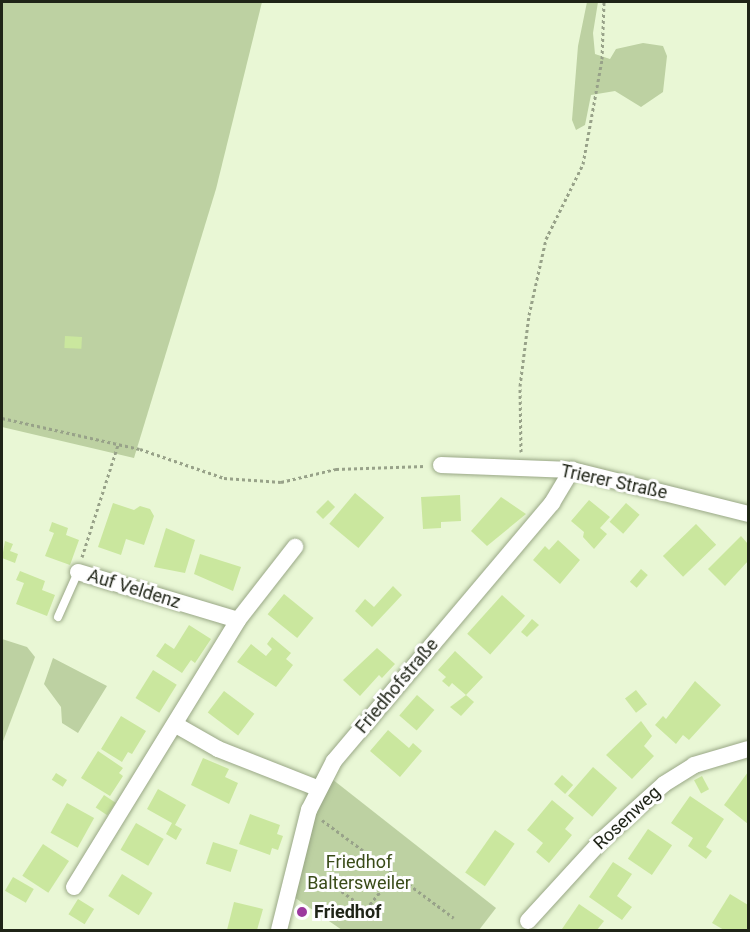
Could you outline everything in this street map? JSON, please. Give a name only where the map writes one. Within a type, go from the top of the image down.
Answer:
[{"type":"street","name":"Trierer Straße","points":[[441,465],[522,466],[572,470],[748,514]]},
{"type":"street","name":"Friedhofstraße","points":[[279,930],[309,810],[317,788],[334,761],[552,503],[572,470]]},
{"type":"street","points":[[74,888],[176,725],[238,620],[295,546]]},
{"type":"street","name":"Auf Veldenz","points":[[78,572],[238,620]]},
{"type":"street","points":[[176,725],[218,749],[317,788]]},
{"type":"street","name":"Rosenweg","points":[[528,921],[603,839],[664,784],[694,765],[748,749]]},
{"type":"lane","name":"Auf Veldenz","points":[[58,617],[78,572]]},
{"type":"path","points":[[522,466],[520,386],[529,315],[546,239],[583,164],[602,59],[604,2]]},
{"type":"path","points":[[2,418],[118,445],[224,477],[281,482],[336,469],[441,465]]},
{"type":"path","points":[[78,572],[118,445]]},
{"type":"path","points":[[309,810],[454,918]]},
{"type":"path","points":[[322,877],[366,909],[395,874]]},
{"type":"green space","points":[[2,2],[262,2],[216,189],[134,458],[2,427]]},
{"type":"green space","points":[[587,2],[598,2],[593,33],[595,54],[610,59],[616,49],[643,43],[663,46],[667,56],[663,92],[641,107],[615,91],[591,95],[585,125],[576,130],[572,120],[578,46]]},
{"type":"green space","points":[[2,639],[27,647],[35,657],[2,744]]},
{"type":"green space","points":[[53,658],[107,686],[78,733],[62,723],[61,707],[44,684]]},
{"type":"green space","name":"Friedhof Baltersweiler","points":[[332,779],[496,908],[479,930],[342,930],[291,895],[318,804]]},
{"type":"building","points":[[65,336],[82,337],[81,349],[64,348]]},
{"type":"building","points":[[355,493],[384,517],[358,548],[329,524]]},
{"type":"building","points":[[460,495],[461,521],[441,522],[441,528],[423,529],[421,497]]},
{"type":"building","points":[[501,497],[526,514],[487,546],[471,531]]},
{"type":"building","points":[[328,500],[335,507],[323,519],[316,512]]},
{"type":"building","points":[[589,500],[610,517],[600,528],[607,534],[594,549],[583,537],[584,532],[571,521]]},
{"type":"building","points":[[113,503],[134,510],[140,506],[150,509],[154,516],[144,545],[126,539],[121,555],[98,547]]},
{"type":"building","points":[[626,503],[640,515],[623,534],[610,522]]},
{"type":"building","points":[[52,522],[68,528],[66,535],[79,540],[70,565],[45,556],[54,533],[49,531]]},
{"type":"building","points":[[696,524],[716,545],[683,577],[663,556]]},
{"type":"building","points":[[166,528],[195,540],[185,573],[154,567]]},
{"type":"building","points":[[741,536],[748,544],[748,561],[725,586],[708,569]]},
{"type":"building","points":[[558,540],[580,560],[560,584],[533,560],[545,546],[549,550]]},
{"type":"building","points":[[5,541],[13,544],[10,551],[18,554],[15,563],[2,558]]},
{"type":"building","points":[[200,554],[241,567],[233,591],[194,574]]},
{"type":"building","points":[[641,569],[648,575],[637,588],[630,582]]},
{"type":"building","points":[[20,571],[45,581],[42,590],[55,595],[47,616],[16,604],[24,583],[16,580]]},
{"type":"building","points":[[393,586],[402,595],[372,627],[355,611],[365,599],[374,607]]},
{"type":"building","points":[[284,594],[314,618],[297,638],[268,614]]},
{"type":"building","points":[[502,595],[525,616],[490,654],[467,634]]},
{"type":"building","points":[[532,619],[539,625],[527,637],[521,632]]},
{"type":"building","points":[[189,625],[211,639],[195,663],[191,660],[182,673],[156,656],[165,643],[174,649]]},
{"type":"building","points":[[272,637],[291,653],[286,659],[293,665],[276,687],[237,662],[251,644],[266,656],[272,649],[267,644]]},
{"type":"building","points":[[377,648],[395,664],[382,678],[379,675],[360,696],[343,680]]},
{"type":"building","points":[[455,651],[483,677],[466,695],[452,683],[449,687],[442,681],[446,677],[438,670]]},
{"type":"building","points":[[153,670],[177,685],[159,713],[136,698]]},
{"type":"building","points":[[695,681],[721,705],[689,740],[683,735],[676,744],[655,725],[663,716],[666,719]]},
{"type":"building","points":[[636,690],[647,704],[636,713],[625,699]]},
{"type":"building","points":[[224,691],[254,714],[238,735],[208,713]]},
{"type":"building","points":[[417,695],[434,710],[417,730],[399,715]]},
{"type":"building","points":[[466,695],[474,702],[461,716],[450,707]]},
{"type":"building","points":[[121,716],[146,731],[132,754],[128,752],[122,762],[101,749]]},
{"type":"building","points":[[641,721],[652,736],[644,746],[654,756],[632,779],[606,755]]},
{"type":"building","points":[[388,730],[409,748],[413,743],[422,751],[400,777],[370,751]]},
{"type":"building","points":[[98,751],[123,768],[119,773],[123,776],[110,796],[81,778]]},
{"type":"building","points":[[203,758],[229,769],[225,777],[238,783],[229,804],[191,785]]},
{"type":"building","points":[[593,767],[617,788],[592,817],[568,796]]},
{"type":"building","points":[[748,772],[748,824],[724,805]]},
{"type":"building","points":[[56,773],[67,780],[63,787],[52,780]]},
{"type":"building","points":[[562,775],[573,785],[565,794],[554,784]]},
{"type":"building","points":[[702,776],[709,789],[701,793],[694,780]]},
{"type":"building","points":[[158,789],[186,805],[175,825],[182,829],[176,840],[166,834],[172,823],[147,809]]},
{"type":"building","points":[[104,795],[116,803],[107,815],[96,807]]},
{"type":"building","points":[[690,796],[724,819],[706,847],[712,851],[706,859],[688,846],[693,838],[671,823]]},
{"type":"building","points":[[552,800],[574,818],[565,829],[572,835],[549,863],[536,852],[543,843],[527,830]]},
{"type":"building","points":[[67,803],[94,818],[78,848],[51,833]]},
{"type":"building","points":[[250,814],[280,825],[277,834],[283,836],[278,850],[272,848],[270,855],[239,844]]},
{"type":"building","points":[[136,823],[164,839],[148,866],[120,850]]},
{"type":"building","points":[[648,829],[672,845],[652,875],[628,859]]},
{"type":"building","points":[[495,830],[515,844],[485,886],[465,873]]},
{"type":"building","points":[[213,842],[238,850],[231,872],[206,864]]},
{"type":"building","points":[[43,844],[69,861],[48,893],[22,876]]},
{"type":"building","points":[[613,862],[632,874],[617,896],[632,907],[622,920],[589,897]]},
{"type":"building","points":[[122,874],[153,893],[139,915],[108,896]]},
{"type":"building","points":[[13,877],[34,889],[26,903],[5,891]]},
{"type":"building","points":[[730,894],[748,905],[748,930],[724,930],[712,923]]},
{"type":"building","points":[[78,899],[94,909],[85,924],[68,914]]},
{"type":"building","points":[[234,902],[263,909],[257,930],[227,930]]},
{"type":"building","points":[[579,904],[604,921],[597,930],[562,929]]},
{"type":"place","name":"Friedhof","points":[[302,912]]}]
